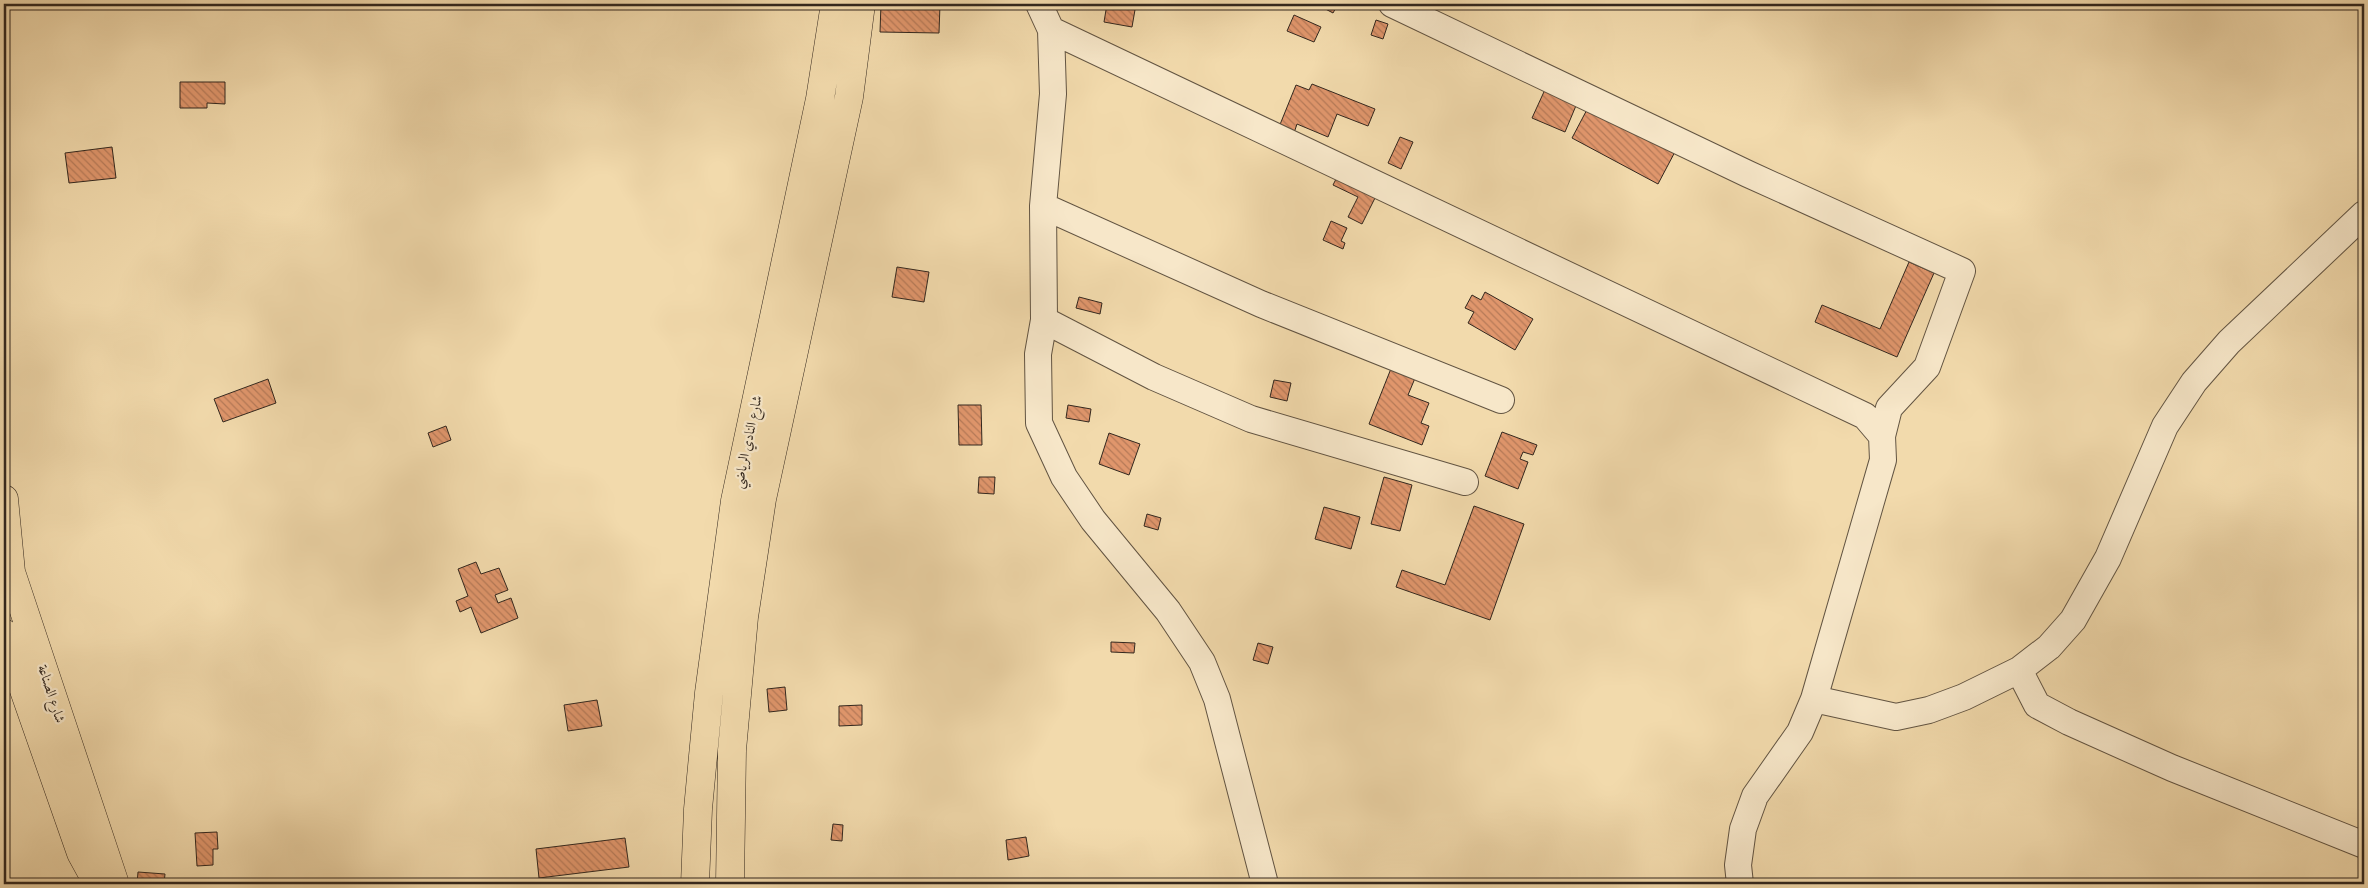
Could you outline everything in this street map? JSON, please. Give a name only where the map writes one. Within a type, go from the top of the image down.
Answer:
[{"type":"main road","name":"شارع النادي الرياضي","points":[[695,884],[698,809],[708,693],[735,501],[811,144],[835,4]]},
{"type":"main road","name":"شارع النادي الرياضي","points":[[730,884],[732,750],[744,617],[762,499],[849,97],[861,4]]},
{"type":"main road","points":[[811,144],[837,150]]},
{"type":"main road","name":"شارع الصناعة","points":[[4,499],[11,572],[115,884]]},
{"type":"main road","name":"شارع الصناعة","points":[[4,633],[81,853],[98,884]]},
{"type":"street","points":[[1039,4],[1051,30],[1053,94],[1043,206],[1044,320],[1038,354],[1039,423],[1064,477],[1084,506],[1168,611],[1202,662],[1217,699],[1265,884]]},
{"type":"street","points":[[1392,4],[1651,126],[1748,174],[1962,271],[1927,367],[1889,408],[1882,436],[1883,460],[1814,699],[1800,732],[1755,796],[1743,829],[1738,865],[1740,884]]},
{"type":"street","points":[[1051,30],[1865,416],[1882,436]]},
{"type":"street","points":[[1043,206],[1262,304],[1501,400]]},
{"type":"street","points":[[1814,699],[1896,717],[1929,710],[2019,670],[2049,647],[2073,620],[2108,558],[2165,426],[2194,382],[2229,342],[2364,214]]},
{"type":"street","points":[[1044,320],[1154,377],[1251,420],[1465,482]]},
{"type":"street","points":[[2019,670],[2037,705],[2061,718],[2172,768],[2364,846]]},
{"type":"building","points":[[881,4],[940,4],[939,33],[880,32]]},
{"type":"building","points":[[1107,4],[1136,4],[1132,27],[1104,22]]},
{"type":"building","points":[[1316,4],[1338,4],[1333,13]]},
{"type":"building","points":[[1294,15],[1321,27],[1314,42],[1287,31]]},
{"type":"building","points":[[1376,20],[1388,24],[1383,39],[1371,35]]},
{"type":"building","points":[[180,82],[225,82],[225,104],[207,103],[207,108],[180,108]]},
{"type":"building","points":[[1548,83],[1580,96],[1565,132],[1532,118]]},
{"type":"building","points":[[1312,84],[1375,109],[1368,126],[1337,114],[1328,137],[1297,124],[1294,133],[1279,127],[1296,85],[1309,90]]},
{"type":"building","points":[[1591,102],[1677,148],[1658,184],[1572,138]]},
{"type":"building","points":[[1400,137],[1413,142],[1401,169],[1388,163]]},
{"type":"building","points":[[112,147],[116,178],[69,183],[65,153]]},
{"type":"building","points":[[1340,171],[1379,190],[1362,224],[1348,217],[1358,197],[1333,185]]},
{"type":"building","points":[[1331,221],[1347,228],[1341,241],[1345,243],[1343,249],[1323,240]]},
{"type":"building","points":[[1909,262],[1934,273],[1897,357],[1815,322],[1822,305],[1880,329]]},
{"type":"building","points":[[897,267],[929,272],[924,302],[892,297]]},
{"type":"building","points":[[1485,292],[1533,319],[1515,350],[1468,323],[1474,312],[1465,308],[1472,295],[1481,300]]},
{"type":"building","points":[[1079,297],[1102,303],[1100,314],[1076,308]]},
{"type":"building","points":[[1394,361],[1418,371],[1408,395],[1429,403],[1421,423],[1429,426],[1422,445],[1369,424]]},
{"type":"building","points":[[268,379],[276,403],[223,422],[214,399]]},
{"type":"building","points":[[1274,380],[1291,383],[1287,401],[1270,397]]},
{"type":"building","points":[[958,405],[981,405],[982,445],[959,445]]},
{"type":"building","points":[[1068,405],[1091,409],[1089,422],[1066,418]]},
{"type":"building","points":[[446,426],[451,440],[433,447],[428,433]]},
{"type":"building","points":[[1502,432],[1537,445],[1533,455],[1523,452],[1520,459],[1528,462],[1518,489],[1485,476]]},
{"type":"building","points":[[1109,433],[1140,444],[1129,475],[1099,464]]},
{"type":"building","points":[[979,477],[995,477],[994,494],[978,493]]},
{"type":"building","points":[[1384,477],[1412,485],[1400,531],[1371,524]]},
{"type":"building","points":[[1474,506],[1524,524],[1490,620],[1396,587],[1402,570],[1445,585]]},
{"type":"building","points":[[1324,507],[1360,517],[1351,549],[1315,539]]},
{"type":"building","points":[[1147,514],[1161,518],[1158,530],[1144,526]]},
{"type":"building","points":[[476,562],[481,574],[499,568],[508,590],[495,595],[498,603],[511,598],[518,618],[481,633],[471,607],[460,612],[456,601],[468,596],[458,569]]},
{"type":"building","points":[[1111,642],[1135,643],[1134,653],[1111,652]]},
{"type":"building","points":[[1258,643],[1273,647],[1268,664],[1253,660]]},
{"type":"building","points":[[785,687],[787,710],[769,712],[767,689]]},
{"type":"building","points":[[597,700],[602,726],[568,731],[564,705]]},
{"type":"building","points":[[862,705],[862,725],[839,726],[839,706]]},
{"type":"building","points":[[833,824],[843,825],[842,841],[831,840]]},
{"type":"building","points":[[217,832],[218,849],[213,849],[213,865],[197,866],[195,833]]},
{"type":"building","points":[[1026,837],[1029,856],[1008,860],[1006,840]]},
{"type":"building","points":[[625,838],[629,867],[539,878],[536,849]]},
{"type":"building","points":[[138,872],[165,874],[164,884],[137,884]]}]
